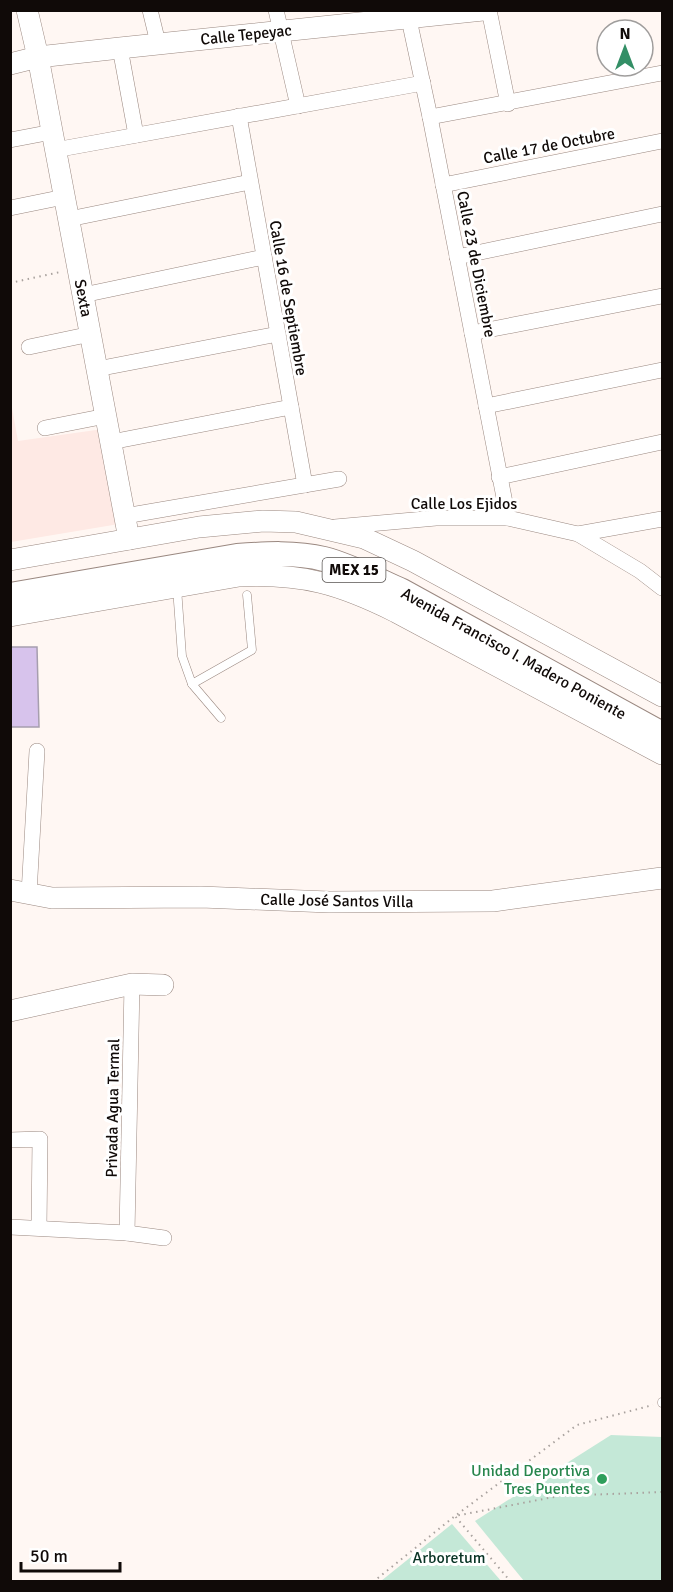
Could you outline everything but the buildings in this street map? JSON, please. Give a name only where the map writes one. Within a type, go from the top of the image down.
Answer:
[{"type":"main road","name":"Avenida Francisco I. Madero Poniente","points":[[10,581],[235,543],[267,540],[324,545],[364,557],[663,718]]},
{"type":"main road","name":"Avenida Francisco I. Madero Poniente","points":[[10,595],[237,556],[268,554],[324,559],[361,572],[402,591],[663,734]]},
{"type":"street","name":"Sexta","points":[[27,10],[38,57],[129,539]]},
{"type":"street","points":[[150,10],[158,44]]},
{"type":"street","name":"Calle Tepeyac","points":[[10,64],[38,57],[158,44],[279,21],[483,10]]},
{"type":"street","points":[[489,10],[508,104]]},
{"type":"street","name":"Calle 23 de Diciembre","points":[[408,14],[508,518]]},
{"type":"street","points":[[279,21],[298,106]]},
{"type":"street","points":[[120,48],[136,135]]},
{"type":"street","points":[[430,117],[663,73]]},
{"type":"street","points":[[10,140],[54,141],[136,135],[423,83]]},
{"type":"street","name":"Calle 16 de Septiembre","points":[[239,116],[306,485]]},
{"type":"street","name":"Calle 17 de Octubre","points":[[443,185],[663,141]]},
{"type":"street","points":[[69,219],[250,182]]},
{"type":"street","points":[[10,208],[64,197]]},
{"type":"street","points":[[457,257],[663,214]]},
{"type":"street","points":[[83,295],[264,257]]},
{"type":"street","points":[[472,333],[663,296]]},
{"type":"street","points":[[29,347],[91,334]]},
{"type":"street","points":[[97,369],[278,334]]},
{"type":"street","points":[[486,406],[663,370]]},
{"type":"street","points":[[111,442],[291,407]]},
{"type":"street","points":[[45,428],[106,416]]},
{"type":"street","points":[[499,477],[663,442]]},
{"type":"street","points":[[125,516],[339,479]]},
{"type":"street","name":"Calle Los Ejidos","points":[[321,528],[436,518],[508,518],[578,534],[640,571],[663,588]]},
{"type":"street","points":[[578,534],[663,519]]},
{"type":"street","name":"Avenida Francisco I. Madero Poniente","points":[[10,560],[199,527],[263,521],[296,522],[364,538],[413,561],[663,696]]},
{"type":"street","points":[[10,616],[239,576],[271,574],[324,582],[351,591],[396,612],[663,754]]},
{"type":"street","points":[[20,892],[37,750]]},
{"type":"street","name":"Calle José Santos Villa","points":[[20,892],[52,898],[201,897],[329,902],[493,901],[663,878]]},
{"type":"street","points":[[12,1013],[132,984],[163,985]]},
{"type":"street","name":"Privada Agua Termal","points":[[127,1233],[132,984]]},
{"type":"street","points":[[10,1140],[40,1139],[39,1228]]},
{"type":"street","points":[[10,1227],[127,1233],[164,1238]]},
{"type":"lane","points":[[177,586],[182,656],[192,684],[221,718]]},
{"type":"lane","points":[[192,684],[252,650],[247,596]]},
{"type":"path","points":[[10,283],[78,268]]},
{"type":"path","points":[[373,1581],[455,1516],[577,1425],[662,1403]]},
{"type":"path","points":[[455,1516],[559,1496],[663,1492]]},
{"type":"path","points":[[455,1516],[511,1581]]},
{"type":"shaded area","points":[[10,397],[18,441],[103,429],[119,524],[11,542]]},
{"type":"green space","name":"Unidad Deportiva Tres Puentes","points":[[611,1435],[662,1437],[662,1581],[524,1581],[475,1521]]},
{"type":"green space","name":"Arboretum","points":[[452,1524],[501,1581],[381,1581]]},
{"type":"place","name":"Unidad Deportiva Tres Puentes","points":[[602,1479]]}]
